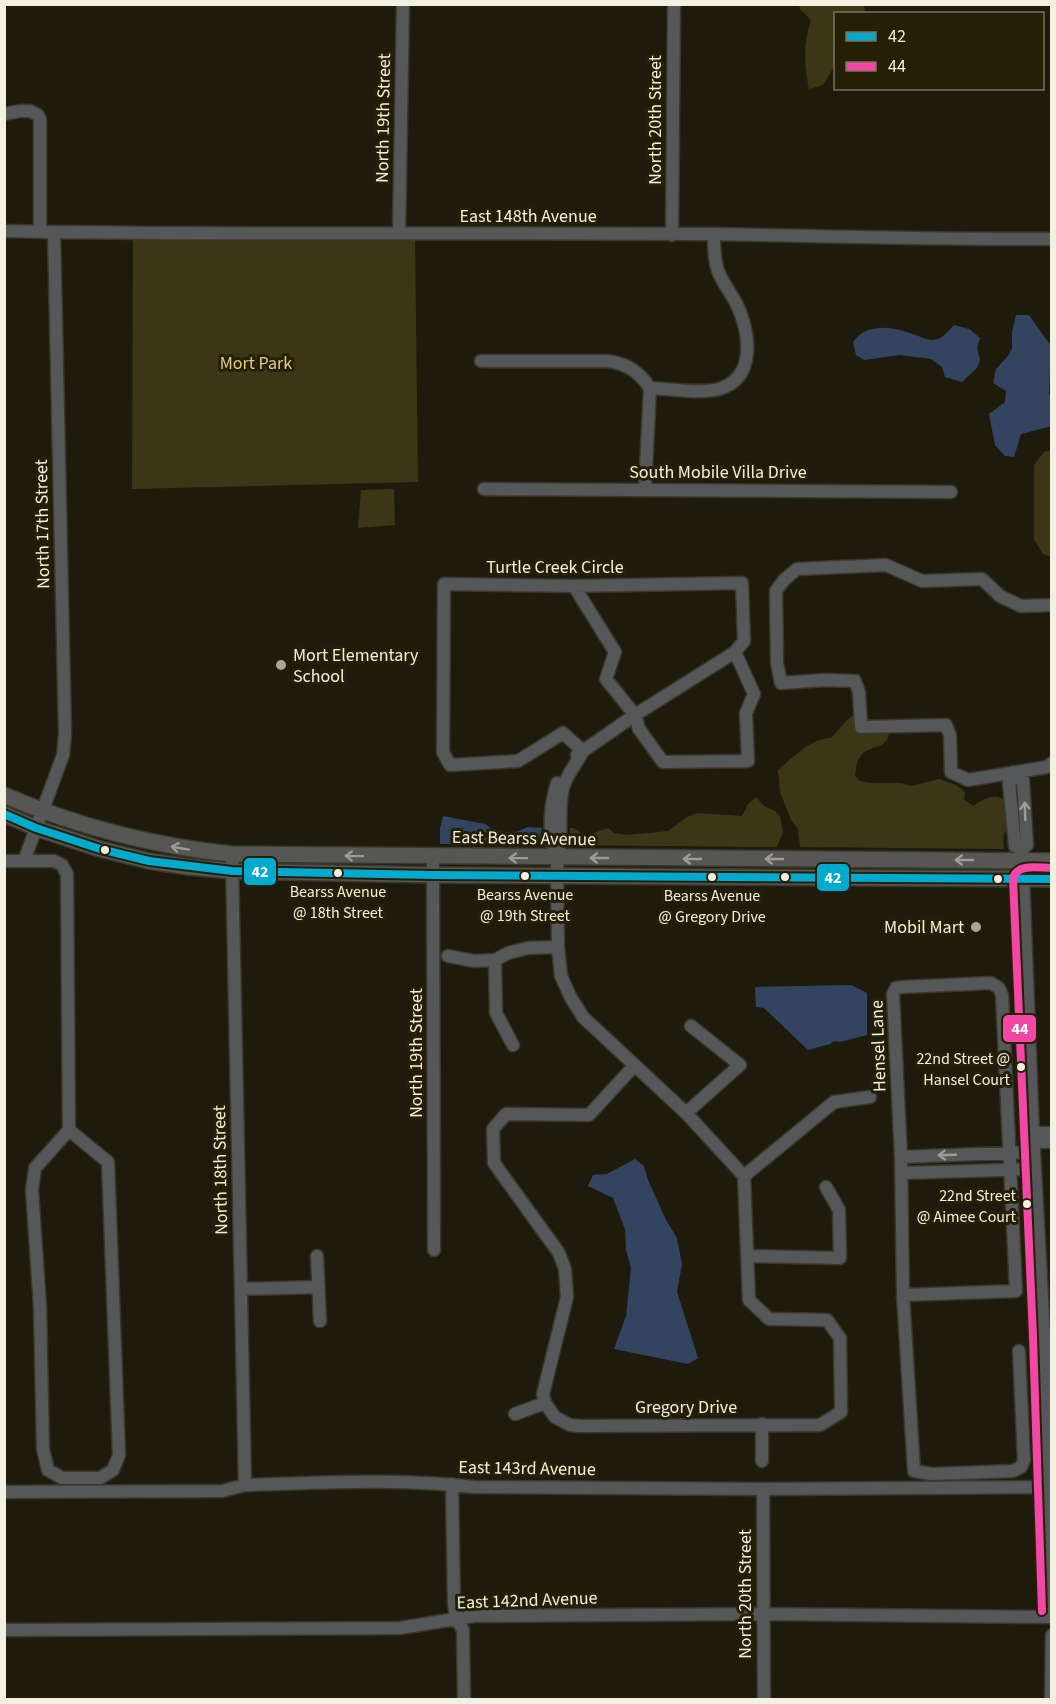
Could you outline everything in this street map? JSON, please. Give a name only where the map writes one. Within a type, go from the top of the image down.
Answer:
[{"type":"main road","name":"East Bearss Avenue","points":[[4,795],[89,827],[154,843],[232,854],[743,859],[1022,855],[1052,861]]},
{"type":"main road","name":"East Bearss Avenue","points":[[4,814],[36,828],[100,849],[149,861],[232,871],[434,875],[1052,879]]},
{"type":"main road","points":[[149,861],[154,843]]},
{"type":"main road","points":[[378,874],[379,856]]},
{"type":"main road","points":[[742,876],[743,859]]},
{"type":"street","name":"North 19th Street","points":[[399,233],[403,4]]},
{"type":"street","name":"North 20th Street","points":[[672,235],[674,4]]},
{"type":"street","points":[[4,114],[30,111],[38,115],[40,119],[40,231]]},
{"type":"street","name":"East 148th Avenue","points":[[4,231],[251,234],[714,234],[918,239],[1052,239]]},
{"type":"street","name":"North 17th Street","points":[[24,861],[63,755],[65,734],[54,232]]},
{"type":"street","points":[[650,388],[718,389],[736,378],[747,360],[747,337],[743,320],[719,272],[714,253],[714,234]]},
{"type":"street","points":[[481,361],[618,362],[635,370],[650,388],[645,489]]},
{"type":"street","name":"South Mobile Villa Drive","points":[[484,489],[951,492]]},
{"type":"street","points":[[1052,605],[1021,606],[1000,596],[982,579],[922,581],[886,565],[797,569],[784,580],[776,591],[777,663],[781,683],[825,680],[855,681],[859,692],[861,727],[946,724],[950,735],[951,772],[968,780],[1014,774],[1052,764]]},
{"type":"street","name":"Turtle Creek Circle","points":[[584,751],[563,733],[518,761],[450,765],[443,752],[444,584],[574,586],[742,583],[744,641],[735,652]]},
{"type":"street","points":[[574,586],[615,652],[606,679],[635,715],[639,729],[663,762],[748,761],[746,713],[754,694],[735,652],[635,715],[584,751],[567,776],[562,789],[561,846],[557,858],[558,947],[561,976],[582,1016],[686,1113],[744,1176],[834,1102],[870,1097]]},
{"type":"street","points":[[1014,774],[1023,780],[1024,794],[1027,845],[1022,855],[1035,1169],[1046,1259],[1052,1611]]},
{"type":"street","name":"North 18th Street","points":[[232,854],[245,1485]]},
{"type":"street","name":"North 19th Street","points":[[433,857],[434,1250]]},
{"type":"street","points":[[4,861],[54,861],[62,865],[67,874],[69,1130],[35,1168],[32,1190],[40,1307],[43,1449],[48,1470],[62,1478],[100,1478],[113,1470],[119,1455],[108,1161],[69,1130]]},
{"type":"street","points":[[448,956],[474,961],[495,960],[508,953],[528,948],[558,947]]},
{"type":"street","points":[[495,960],[496,1013],[513,1046]]},
{"type":"street","name":"Hensel Lane","points":[[903,1295],[1016,1291],[1002,995],[999,988],[991,983],[903,987],[896,988],[893,994],[902,1173],[903,1295],[914,1488]]},
{"type":"street","points":[[686,1113],[740,1065],[691,1026]]},
{"type":"street","points":[[515,1414],[545,1403],[543,1394],[565,1307],[567,1277],[559,1253],[494,1163],[493,1129],[506,1114],[589,1115],[634,1066]]},
{"type":"street","points":[[901,1157],[1011,1153],[1052,1133]]},
{"type":"street","points":[[1034,1142],[1052,1142]]},
{"type":"street","points":[[902,1173],[1035,1169]]},
{"type":"street","name":"Gregory Drive","points":[[545,1403],[555,1417],[570,1425],[820,1425],[841,1412],[840,1338],[827,1320],[769,1319],[749,1300],[744,1176]]},
{"type":"street","points":[[748,1256],[840,1258],[839,1210],[826,1187]]},
{"type":"street","points":[[317,1257],[320,1321]]},
{"type":"street","points":[[241,1290],[318,1287]]},
{"type":"street","points":[[914,1472],[932,1474],[1013,1471],[1021,1467],[1024,1460],[1018,1351]]},
{"type":"street","points":[[762,1424],[762,1461]]},
{"type":"street","name":"East 143rd Avenue","points":[[4,1492],[222,1491],[245,1485],[397,1482],[474,1487],[763,1489],[1050,1487]]},
{"type":"street","points":[[452,1484],[456,1618],[463,1630],[464,1700]]},
{"type":"street","name":"North 20th Street","points":[[763,1489],[764,1700]]},
{"type":"street","name":"East 142nd Avenue","points":[[4,1630],[400,1628],[474,1616],[763,1614],[1052,1617]]},
{"type":"street","points":[[1051,1700],[1052,1635]]},
{"type":"green space","points":[[799,5],[864,5],[865,12],[834,12],[834,67],[823,85],[809,89],[805,54],[811,20]]},
{"type":"green space","name":"Mort Park","points":[[133,238],[415,240],[418,482],[132,489]]},
{"type":"green space","points":[[1052,450],[1051,557],[1043,554],[1034,540],[1034,465],[1044,452]]},
{"type":"green space","points":[[394,489],[395,525],[358,528],[361,490]]},
{"type":"green space","points":[[853,715],[873,721],[889,733],[885,743],[863,753],[859,759],[855,776],[860,781],[901,783],[911,786],[939,779],[956,785],[965,792],[964,799],[973,806],[987,798],[1003,799],[1019,813],[1018,820],[1004,834],[1004,849],[800,847],[798,829],[791,820],[780,792],[778,770],[809,745],[831,738]]},
{"type":"green space","points":[[756,797],[764,806],[780,816],[783,832],[777,847],[569,845],[570,828],[574,828],[585,836],[608,828],[614,833],[627,835],[668,831],[687,817],[697,813],[742,816],[748,804]]},
{"type":"water","points":[[1016,315],[1029,315],[1051,346],[1049,393],[1052,426],[1021,434],[1014,457],[1005,456],[995,445],[989,414],[1005,402],[1006,391],[993,383],[996,369],[1012,349],[1012,332]]},
{"type":"water","points":[[954,325],[969,329],[980,338],[977,348],[980,360],[977,368],[962,382],[945,377],[942,367],[931,359],[900,355],[864,360],[856,355],[853,342],[866,331],[881,328],[897,329],[933,340],[942,337]]},
{"type":"water","points":[[443,816],[485,824],[495,831],[513,833],[528,827],[542,828],[538,844],[440,844]]},
{"type":"water","points":[[851,985],[867,993],[867,1035],[840,1042],[834,1041],[808,1050],[764,1008],[756,1007],[755,987]]},
{"type":"water","points":[[635,1159],[644,1166],[666,1220],[677,1238],[682,1264],[677,1292],[698,1358],[688,1364],[614,1349],[626,1316],[631,1268],[626,1250],[625,1229],[613,1198],[588,1186],[593,1175],[607,1174]]},
{"type":"transit line","name":"42","points":[[4,814],[36,828],[100,849],[149,861],[232,871],[433,875],[1052,879]]},
{"type":"transit line","name":"44","points":[[1042,1611],[1033,1337],[1013,878],[1019,870],[1024,868],[1052,868]]},
{"type":"place","name":"Mort Elementary School","points":[[281,665]]},
{"type":"place","name":"Bearss Avenue @ 18th Street","points":[[338,873]]},
{"type":"place","name":"Bearss Avenue @ 19th Street","points":[[525,876]]},
{"type":"place","name":"Bearss Avenue @ Gregory Drive","points":[[712,877]]},
{"type":"place","name":"Mobil Mart","points":[[976,927]]},
{"type":"place","name":"22nd Street @ Hansel Court","points":[[1021,1067]]},
{"type":"place","name":"22nd Street @ Aimee Court","points":[[1027,1204]]}]
